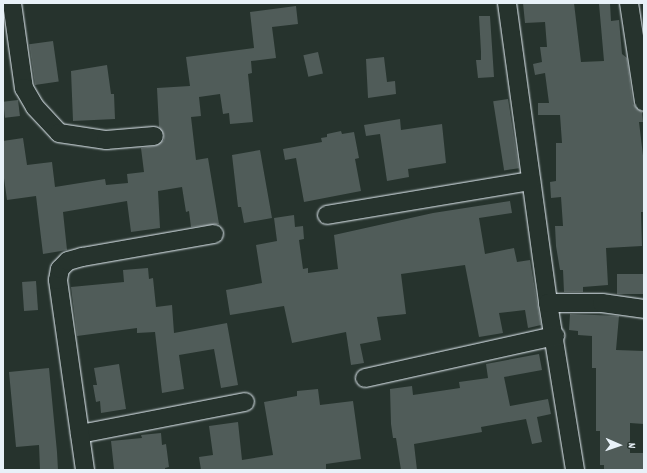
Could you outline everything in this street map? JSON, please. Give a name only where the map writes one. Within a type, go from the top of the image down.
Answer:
[{"type":"street","points":[[12,3],[24,88],[36,107],[60,133],[106,140],[154,136]]},
{"type":"street","points":[[507,3],[548,303],[555,336],[575,470]]},
{"type":"street","points":[[629,3],[644,102]]},
{"type":"street","points":[[328,215],[531,181]]},
{"type":"street","points":[[85,470],[58,280],[60,269],[68,261],[82,257],[214,234]]},
{"type":"street","points":[[548,303],[602,303],[644,309]]},
{"type":"street","points":[[365,378],[555,336]]},
{"type":"street","points":[[80,434],[245,402]]},
{"type":"building","points":[[523,3],[574,3],[581,62],[604,61],[599,4],[610,3],[611,21],[619,20],[622,54],[627,58],[633,104],[642,112],[643,122],[639,122],[644,164],[644,212],[641,212],[642,246],[606,248],[608,285],[583,287],[583,292],[564,292],[563,270],[560,270],[556,246],[555,226],[563,226],[561,197],[551,198],[550,182],[556,181],[556,143],[562,143],[560,115],[538,115],[538,103],[549,103],[545,73],[535,75],[533,64],[542,62],[540,47],[547,47],[545,22],[525,23]]},
{"type":"building","points":[[296,6],[298,24],[272,27],[276,58],[251,61],[252,73],[248,74],[253,122],[230,124],[229,113],[223,114],[220,94],[199,97],[201,116],[191,117],[196,160],[208,158],[219,224],[191,227],[189,211],[186,212],[182,187],[158,191],[160,228],[131,232],[127,201],[63,212],[67,250],[43,254],[36,196],[7,200],[3,171],[3,141],[23,138],[27,165],[52,162],[55,187],[105,179],[106,185],[128,183],[127,174],[144,172],[141,148],[155,146],[164,140],[164,135],[159,127],[157,88],[190,86],[186,57],[254,48],[250,12]]},
{"type":"building","points":[[479,16],[490,16],[494,77],[478,78],[476,60],[481,60]]},
{"type":"building","points":[[53,41],[59,82],[35,85],[29,44]]},
{"type":"building","points":[[318,52],[323,73],[308,77],[303,55]]},
{"type":"building","points":[[384,57],[387,82],[395,81],[396,94],[368,98],[366,59]]},
{"type":"building","points":[[107,65],[111,94],[114,94],[115,119],[73,121],[71,71]]},
{"type":"building","points":[[508,99],[519,168],[504,170],[493,101]]},
{"type":"building","points":[[18,100],[20,116],[5,118],[3,102]]},
{"type":"building","points":[[400,119],[401,130],[442,124],[446,163],[408,169],[409,177],[387,181],[380,134],[366,136],[364,125]]},
{"type":"building","points":[[341,131],[342,134],[354,132],[359,158],[355,159],[361,191],[304,202],[296,158],[285,160],[283,149],[322,142],[321,138],[327,137],[327,134]]},
{"type":"building","points":[[260,150],[272,218],[244,223],[241,207],[238,207],[232,155]]},
{"type":"building","points":[[510,201],[512,213],[479,218],[485,254],[514,248],[517,262],[530,260],[541,325],[528,328],[525,310],[499,313],[503,333],[479,337],[465,265],[401,274],[406,314],[377,317],[381,340],[360,344],[364,363],[351,365],[346,332],[292,343],[284,306],[230,315],[226,290],[262,283],[256,245],[277,241],[274,218],[294,215],[295,227],[303,226],[304,239],[299,240],[303,269],[308,268],[308,273],[338,269],[334,235],[433,213]]},
{"type":"building","points":[[148,268],[149,279],[153,278],[156,307],[172,305],[174,333],[227,323],[238,385],[221,388],[214,349],[179,355],[184,389],[162,393],[155,332],[137,333],[137,328],[77,336],[71,287],[124,282],[123,270]]},
{"type":"building","points":[[617,274],[644,274],[644,294],[617,294]]},
{"type":"building","points":[[36,281],[38,310],[24,311],[22,282]]},
{"type":"building","points":[[570,314],[619,316],[616,350],[644,351],[644,424],[630,423],[630,453],[644,453],[644,470],[604,470],[604,465],[600,465],[600,431],[596,431],[596,368],[592,368],[592,336],[578,335],[578,331],[569,330]]},
{"type":"building","points":[[539,354],[542,370],[504,377],[510,406],[548,399],[551,414],[537,417],[542,442],[532,444],[526,419],[481,427],[482,432],[414,444],[417,470],[401,470],[396,438],[393,438],[391,424],[390,389],[412,386],[413,395],[460,388],[459,382],[488,378],[486,364]]},
{"type":"building","points":[[119,364],[126,409],[101,413],[100,401],[96,402],[93,385],[97,385],[94,368]]},
{"type":"building","points":[[49,368],[58,470],[40,470],[39,445],[16,447],[9,372]]},
{"type":"building","points":[[318,389],[320,405],[353,401],[361,459],[326,464],[326,469],[320,470],[201,470],[199,457],[213,455],[209,426],[238,422],[242,460],[273,455],[264,402],[297,396],[297,391]]},
{"type":"building","points":[[161,433],[162,445],[166,444],[169,467],[165,468],[165,470],[114,469],[111,441],[142,438],[141,435]]}]
